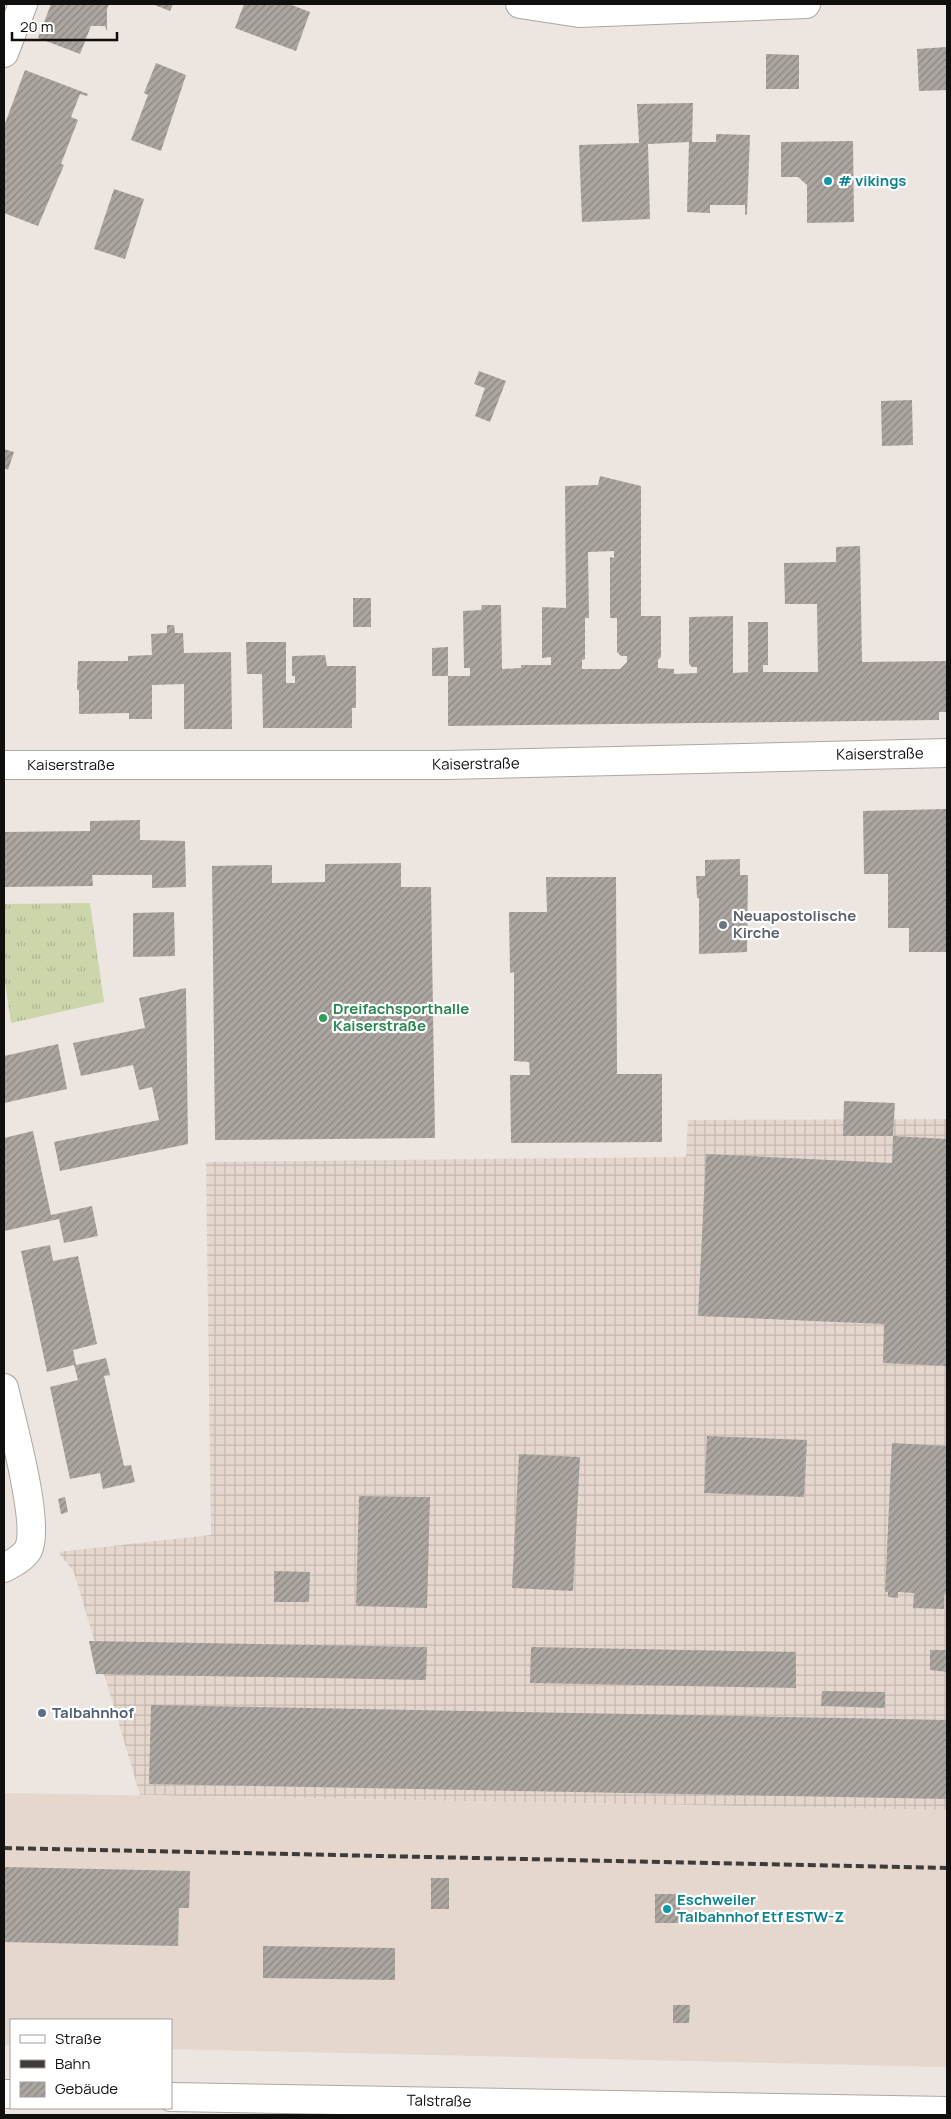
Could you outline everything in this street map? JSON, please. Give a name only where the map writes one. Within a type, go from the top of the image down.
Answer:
[{"type":"street","points":[[4,53],[23,4]]},
{"type":"street","points":[[520,4],[579,13],[806,4]]},
{"type":"street","name":"Kaiserstraße","points":[[4,765],[446,765],[947,752]]},
{"type":"street","points":[[4,1388],[30,1506],[32,1536],[28,1549],[12,1564]]},
{"type":"street","name":"Talstraße","points":[[172,2097],[947,2111]]},
{"type":"shaded area","points":[[947,1119],[947,1810],[140,1795],[74,1572],[58,1552],[211,1535],[206,1162],[686,1157],[688,1120]]},
{"type":"shaded area","points":[[4,1793],[947,1810],[947,2067],[172,2049],[172,2019],[10,2019],[10,2045],[4,2045]]},
{"type":"green space","points":[[90,903],[104,1002],[11,1023],[4,975],[4,904]]},
{"type":"building","points":[[51,4],[109,4],[107,9],[107,31],[105,26],[91,26],[80,54],[38,38]]},
{"type":"building","points":[[152,4],[173,4],[170,11]]},
{"type":"building","points":[[244,4],[289,4],[310,12],[296,51],[235,28]]},
{"type":"building","points":[[947,47],[947,90],[919,91],[917,49]]},
{"type":"building","points":[[766,54],[799,55],[799,89],[766,89]]},
{"type":"building","points":[[156,63],[186,75],[161,151],[131,140],[148,95],[144,93]]},
{"type":"building","points":[[25,70],[88,94],[87,96],[80,94],[71,117],[78,120],[61,164],[64,165],[38,226],[4,213],[4,126]]},
{"type":"building","points":[[693,103],[692,142],[716,142],[716,134],[750,135],[747,214],[745,215],[745,205],[710,205],[710,213],[687,212],[689,142],[648,144],[650,219],[582,222],[579,145],[639,143],[637,104]]},
{"type":"building","name":"# vikings","points":[[853,141],[854,222],[807,223],[807,185],[798,177],[781,177],[781,142]]},
{"type":"building","points":[[114,189],[144,199],[125,259],[94,249]]},
{"type":"building","points":[[479,371],[506,381],[490,422],[475,416],[485,388],[474,384]]},
{"type":"building","points":[[912,400],[913,445],[882,446],[881,401]]},
{"type":"building","points":[[4,449],[14,452],[8,470],[4,468]]},
{"type":"building","points":[[600,476],[641,486],[641,616],[661,616],[661,657],[658,660],[658,668],[674,669],[674,674],[697,673],[697,667],[692,667],[689,664],[689,617],[733,616],[733,673],[748,672],[748,622],[768,622],[768,665],[763,665],[763,672],[818,672],[817,604],[785,604],[784,563],[836,562],[836,547],[860,546],[862,662],[947,661],[947,712],[939,712],[939,720],[448,726],[448,676],[470,676],[470,668],[464,668],[463,611],[481,610],[482,605],[501,605],[502,669],[521,668],[521,665],[551,665],[551,657],[542,658],[542,607],[566,608],[565,486],[598,485]],"holes":[[[614,551],[614,558],[610,557],[610,618],[617,618],[617,652],[621,656],[627,656],[627,662],[620,669],[582,669],[582,660],[585,659],[585,618],[589,618],[588,552]]]},
{"type":"building","points":[[353,598],[371,598],[371,627],[353,627]]},
{"type":"building","points":[[167,625],[174,625],[175,633],[183,633],[184,653],[231,652],[232,729],[184,729],[184,684],[152,685],[152,719],[129,719],[129,713],[79,714],[79,690],[77,690],[78,661],[128,661],[128,656],[152,655],[151,634],[167,633]]},
{"type":"building","points":[[246,642],[286,642],[286,683],[295,683],[295,676],[292,676],[292,656],[325,655],[327,666],[356,666],[356,708],[352,708],[352,728],[263,728],[262,674],[247,674]]},
{"type":"building","points":[[448,647],[448,676],[432,676],[432,648]]},
{"type":"building","points":[[947,809],[947,952],[909,952],[909,928],[888,928],[888,874],[864,874],[863,811]]},
{"type":"building","points":[[140,820],[140,840],[185,841],[186,887],[152,888],[152,875],[92,875],[93,886],[4,887],[4,832],[90,831],[90,821]]},
{"type":"building","name":"Neuapostolische Kirche","points":[[740,859],[740,875],[748,875],[747,952],[699,954],[699,898],[697,898],[696,876],[705,876],[705,860]]},
{"type":"building","name":"Dreifachsporthalle Kaiserstraße","points":[[401,863],[401,887],[431,887],[435,1138],[215,1140],[212,866],[272,865],[272,883],[325,882],[325,864]]},
{"type":"building","points":[[546,877],[616,877],[617,1074],[662,1074],[662,1142],[511,1143],[510,1075],[530,1075],[529,1062],[514,1061],[514,972],[510,973],[509,912],[547,912]]},
{"type":"building","points":[[174,912],[175,956],[133,957],[133,913]]},
{"type":"building","points":[[186,988],[188,1144],[60,1171],[54,1142],[159,1120],[152,1087],[139,1090],[133,1065],[81,1076],[73,1043],[145,1028],[139,998]]},
{"type":"building","points":[[58,1044],[67,1089],[4,1103],[4,1056]]},
{"type":"building","points":[[844,1101],[895,1103],[893,1136],[843,1136]]},
{"type":"building","points":[[33,1131],[51,1215],[92,1206],[98,1236],[64,1243],[59,1219],[4,1231],[4,1138]]},
{"type":"building","points":[[893,1136],[947,1139],[947,1366],[883,1363],[884,1324],[698,1316],[706,1154],[892,1163]]},
{"type":"building","points":[[50,1245],[53,1261],[78,1256],[97,1344],[73,1350],[76,1365],[106,1358],[110,1375],[104,1376],[124,1466],[131,1465],[135,1482],[103,1489],[100,1473],[70,1479],[50,1387],[78,1380],[74,1365],[47,1372],[21,1251]]},
{"type":"building","points":[[707,1436],[807,1440],[804,1497],[704,1493]]},
{"type":"building","points":[[892,1443],[947,1446],[947,1594],[944,1594],[944,1609],[913,1608],[914,1593],[898,1592],[898,1598],[888,1597],[888,1592],[885,1592]]},
{"type":"building","points":[[519,1454],[580,1457],[573,1591],[512,1588]]},
{"type":"building","points":[[359,1496],[430,1497],[427,1608],[356,1606]]},
{"type":"building","points":[[65,1497],[68,1512],[61,1514],[58,1499]]},
{"type":"building","points":[[274,1571],[310,1572],[309,1602],[274,1602]]},
{"type":"building","points":[[89,1641],[427,1647],[426,1680],[96,1674]]},
{"type":"building","points":[[531,1647],[796,1652],[796,1688],[530,1683]]},
{"type":"building","points":[[930,1650],[947,1650],[947,1672],[930,1670]]},
{"type":"building","points":[[822,1691],[885,1692],[885,1708],[821,1706]]},
{"type":"building","points":[[151,1705],[947,1720],[947,1799],[149,1784]]},
{"type":"building","points":[[4,1867],[190,1871],[189,1908],[179,1908],[178,1946],[4,1942]]},
{"type":"building","points":[[431,1878],[449,1878],[449,1909],[431,1909]]},
{"type":"building","name":"Eschweiler Talbahnhof Etf ESTW-Z","points":[[655,1894],[680,1894],[680,1923],[655,1923]]},
{"type":"building","points":[[263,1946],[395,1948],[395,1980],[263,1978]]},
{"type":"building","points":[[673,2005],[690,2005],[689,2023],[673,2023]]},
{"type":"railway","points":[[4,1848],[947,1868]]},
{"type":"place","name":"# vikings","points":[[828,181]]},
{"type":"place","name":"Neuapostolische Kirche","points":[[723,925]]},
{"type":"place","name":"Dreifachsporthalle Kaiserstraße","points":[[323,1018]]},
{"type":"place","name":"Talbahnhof","points":[[42,1713]]},
{"type":"place","name":"Eschweiler Talbahnhof Etf ESTW-Z","points":[[667,1909]]}]
